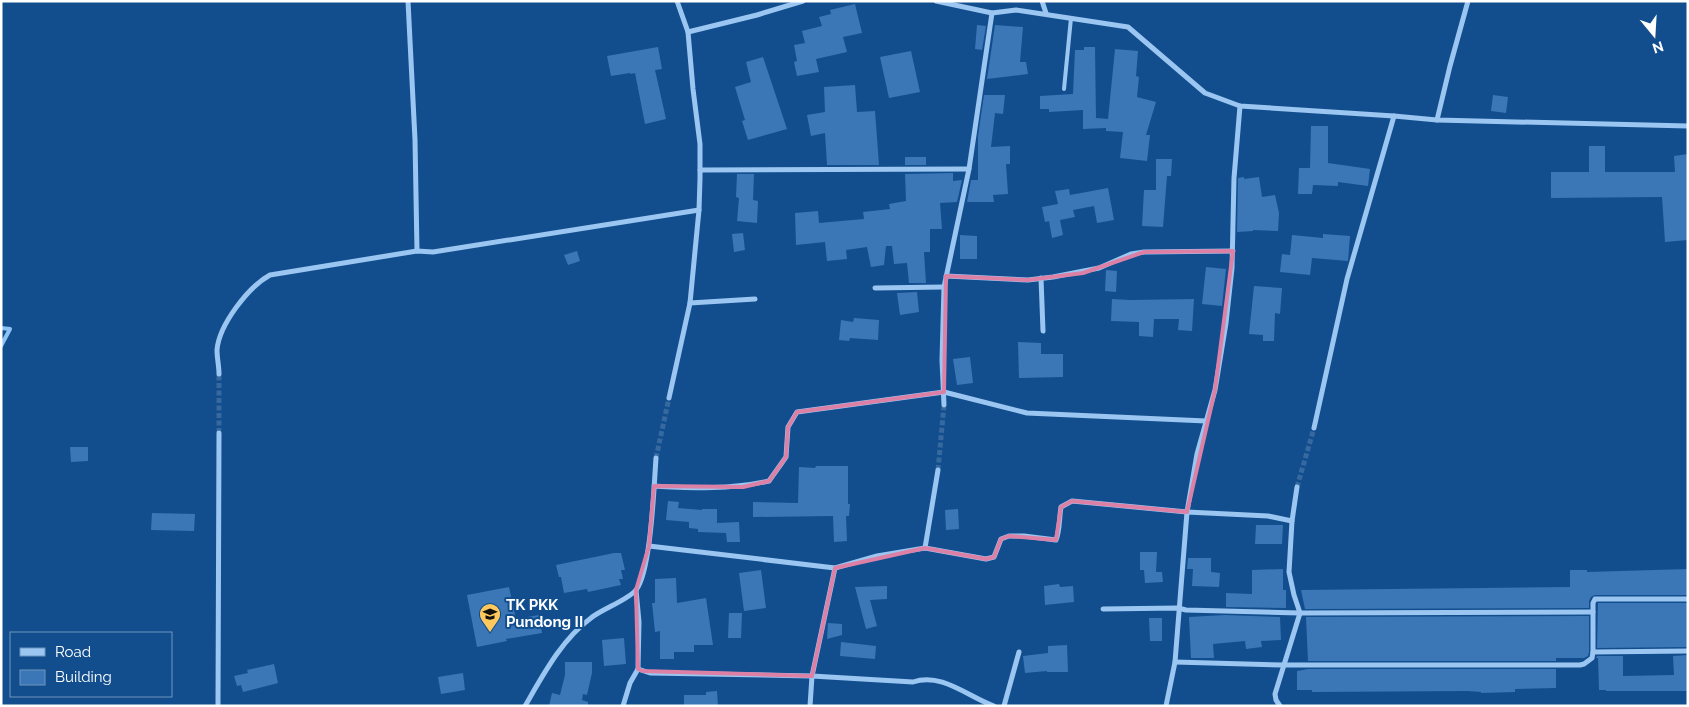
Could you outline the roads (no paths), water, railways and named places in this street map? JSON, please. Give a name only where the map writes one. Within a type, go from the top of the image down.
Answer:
[{"type":"street","points":[[408,1],[415,140],[417,251]]},
{"type":"street","points":[[669,398],[690,303],[699,210],[700,170],[700,144],[688,32],[677,1]]},
{"type":"street","points":[[688,32],[757,15],[803,1]]},
{"type":"street","points":[[936,1],[992,13],[1016,10],[1046,13],[1128,27],[1205,93],[1240,106],[1437,120],[1688,126]]},
{"type":"street","points":[[1042,1],[1046,13]]},
{"type":"street","points":[[1437,120],[1468,1]]},
{"type":"street","points":[[944,405],[942,360],[944,287],[969,169],[992,13]]},
{"type":"street","points":[[1166,706],[1174,662],[1187,512],[1197,454],[1215,390],[1224,333],[1233,251],[1234,178],[1240,106]]},
{"type":"street","points":[[1314,428],[1347,279],[1394,116]]},
{"type":"street","points":[[700,170],[969,169]]},
{"type":"street","points":[[219,374],[217,349],[225,327],[234,311],[260,280],[270,275],[417,251],[433,252],[699,210]]},
{"type":"street","points":[[946,276],[1028,280],[1083,273],[1131,254],[1144,252],[1233,251]]},
{"type":"street","points":[[1041,278],[1043,331]]},
{"type":"street","points":[[875,288],[944,287]]},
{"type":"street","points":[[690,303],[755,299]]},
{"type":"street","points":[[654,486],[743,487],[769,481],[786,457],[788,427],[797,412],[944,392],[1027,412],[1206,421]]},
{"type":"street","points":[[218,706],[219,433]]},
{"type":"street","points":[[623,706],[630,683],[638,670],[636,590],[642,576],[649,546],[656,458]]},
{"type":"street","points":[[925,548],[938,470]]},
{"type":"street","points":[[1280,706],[1275,694],[1300,613],[1289,572],[1292,521],[1297,487]]},
{"type":"street","points":[[649,546],[835,568],[878,556],[925,548],[986,559],[994,557],[1001,539],[1009,536],[1056,540],[1059,531],[1061,508],[1072,501],[1187,512],[1268,516],[1292,521]]},
{"type":"street","points":[[810,706],[812,676],[835,568]]},
{"type":"street","points":[[525,706],[546,670],[574,633],[591,617],[636,590]]},
{"type":"street","points":[[1174,662],[1283,665],[1580,665],[1592,658],[1593,603],[1595,599],[1688,599]]},
{"type":"street","points":[[1104,609],[1178,608],[1186,610],[1300,613],[1593,612]]},
{"type":"street","points":[[1593,652],[1688,651]]},
{"type":"street","points":[[1004,706],[1019,652]]},
{"type":"street","points":[[638,670],[650,673],[812,676],[913,682],[923,678],[938,680],[994,706]]},
{"type":"lane","points":[[1064,88],[1070,18]]},
{"type":"waterway","points":[[1,328],[10,329],[1,346]]},
{"type":"tunnel","points":[[219,374],[219,433]]},
{"type":"tunnel","points":[[656,458],[669,398]]},
{"type":"tunnel","points":[[938,470],[944,405]]},
{"type":"tunnel","points":[[1297,487],[1314,428]]},
{"type":"place","name":"TK PKK Pundong II","points":[[490,633]]}]
